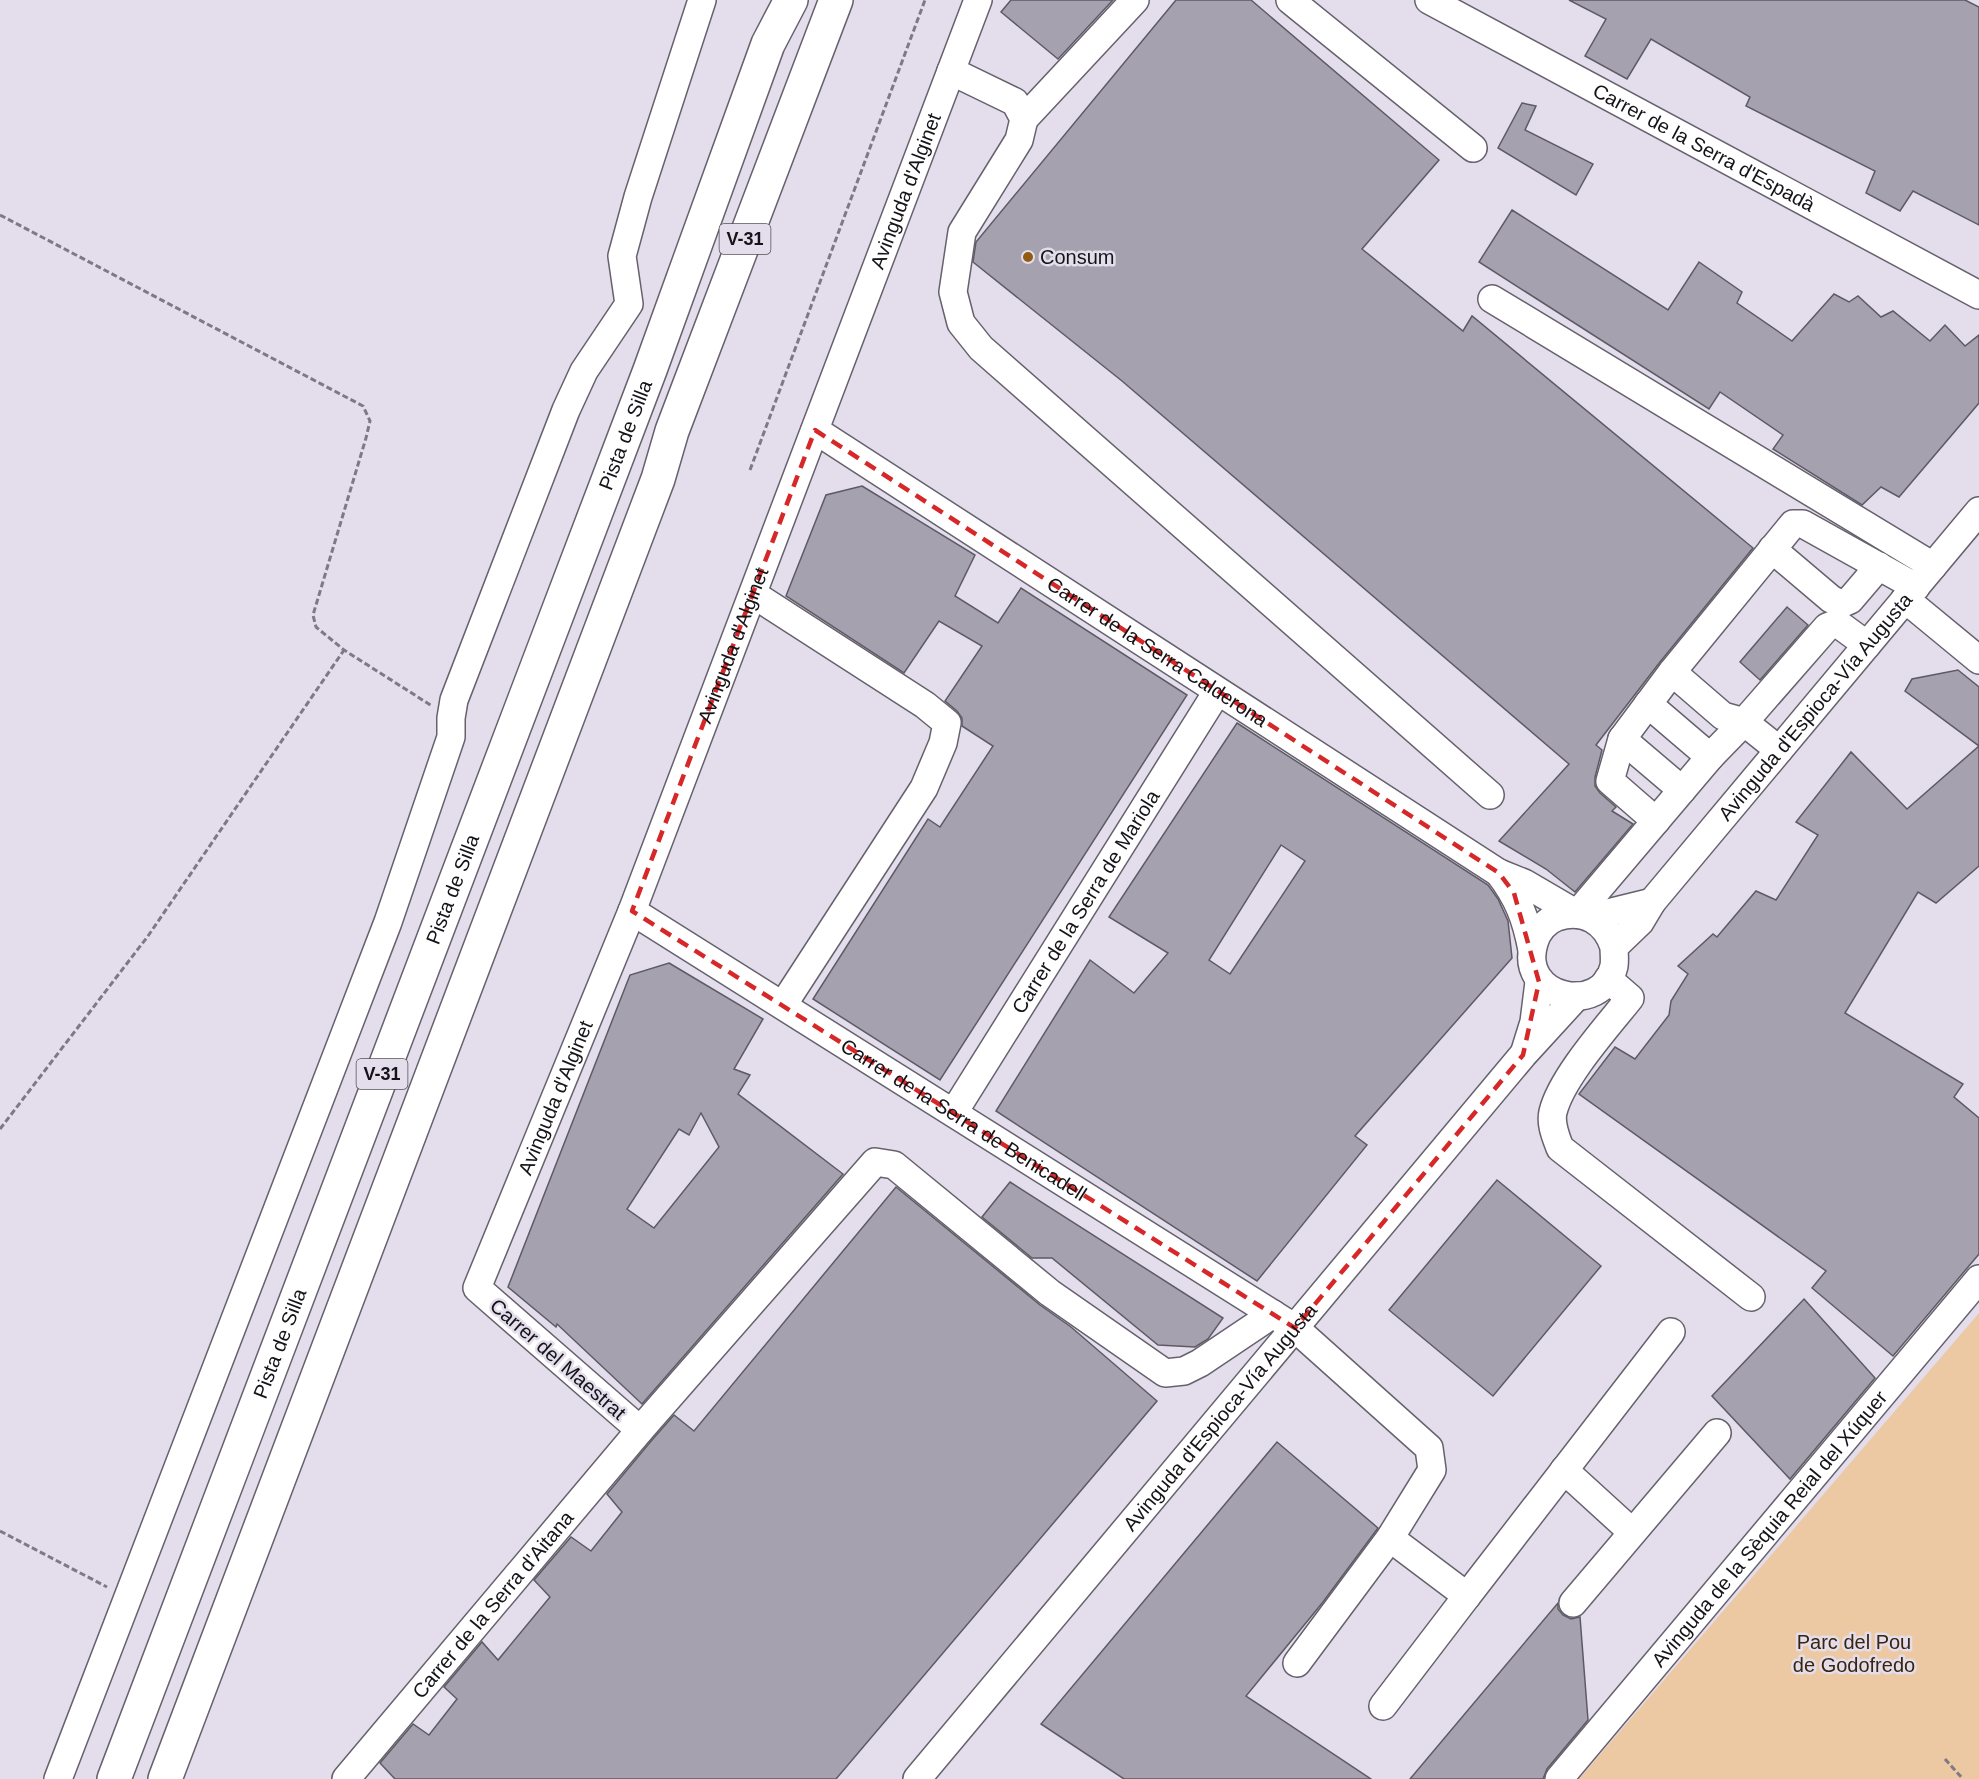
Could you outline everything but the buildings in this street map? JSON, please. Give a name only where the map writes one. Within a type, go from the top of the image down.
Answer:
[{"type":"highway","points":[[768,44],[773,0]]},
{"type":"highway","name":"Pista de Silla","points":[[114,1779],[650,370],[768,44],[790,0]]},
{"type":"highway","name":"V-31","points":[[165,1779],[658,478],[672,431],[836,0]]},
{"type":"highway","points":[[658,478],[690,437],[857,0]]},
{"type":"street","points":[[58,1779],[388,922],[451,737],[454,700],[566,410],[584,371],[629,304],[622,256],[638,197],[702,0]]},
{"type":"street","name":"Avinguda d'Alginet","points":[[477,1288],[632,911],[978,0]]},
{"type":"street","points":[[1135,0],[1024,119],[1019,140],[962,232],[953,292],[961,323],[981,348],[1490,795]]},
{"type":"street","points":[[1290,0],[1473,148]]},
{"type":"street","name":"Carrer de la Serra d'Espadà","points":[[1429,0],[1979,296]]},
{"type":"street","points":[[951,71],[1015,102],[1024,119]]},
{"type":"street","points":[[1492,299],[1933,566]]},
{"type":"street","name":"Carrer de la Serra Calderona","points":[[815,430],[1499,873],[1524,883],[1584,916]]},
{"type":"street","name":"Avinguda d'Espioca-Vía Augusta","points":[[1614,947],[1640,922],[1652,902],[1979,511]]},
{"type":"street","points":[[1656,821],[1610,781],[1622,738],[1672,672],[1793,524],[1803,524],[1879,566],[1911,593],[1979,660]]},
{"type":"street","points":[[1772,549],[1841,604],[1850,600],[1879,566]]},
{"type":"street","points":[[753,594],[925,705],[947,723],[943,743],[924,788],[783,1005]]},
{"type":"street","points":[[1584,916],[1682,790],[1827,627],[1837,624],[1867,645]]},
{"type":"street","points":[[1672,672],[1723,716],[1744,722],[1779,750]]},
{"type":"street","name":"Carrer de la Serra de Mariola","points":[[954,1112],[1217,692]]},
{"type":"street","points":[[1648,704],[1710,758]]},
{"type":"street","points":[[1622,738],[1682,790]]},
{"type":"street","name":"Carrer de la Serra Calderona","points":[[1499,873],[1514,893],[1528,930],[1532,950]]},
{"type":"street","points":[[1523,1055],[1534,1022],[1539,982],[1532,962],[1532,950],[1535,937],[1543,926],[1553,918],[1565,914],[1584,916],[1652,902]]},
{"type":"street","name":"Carrer de la Serra de Benicadell","points":[[632,911],[1284,1321],[1429,1448],[1432,1470],[1390,1538],[1297,1663]]},
{"type":"street","points":[[1539,982],[1556,993],[1570,997],[1585,995],[1598,989],[1608,979],[1614,966],[1614,947],[1611,937],[1603,925],[1584,916]]},
{"type":"street","points":[[1608,979],[1629,998],[1564,1086],[1552,1114],[1554,1132],[1560,1148],[1751,1297]]},
{"type":"street","name":"Avinguda d'Espioca-Vía Augusta","points":[[917,1779],[1284,1321],[1577,996]]},
{"type":"street","name":"Carrer de la Serra d'Aitana","points":[[346,1779],[640,1430],[875,1162],[894,1165],[1050,1293],[1165,1373],[1184,1371],[1284,1321]]},
{"type":"street","name":"Avinguda de la Sèquia Reial del Xúquer","points":[[1559,1779],[1979,1278]]},
{"type":"street","name":"Carrer del Maestrat","points":[[477,1288],[640,1430]]},
{"type":"street","points":[[1383,1706],[1671,1332]]},
{"type":"street","points":[[1573,1603],[1718,1433]]},
{"type":"street","points":[[1564,1470],[1632,1532]]},
{"type":"street","points":[[1390,1538],[1467,1596]]},
{"type":"path","points":[[750,470],[925,0]]},
{"type":"path","points":[[0,215],[363,406],[370,421],[313,615],[316,627],[344,650],[451,718]]},
{"type":"path","points":[[0,1129],[148,936],[344,650]]},
{"type":"path","points":[[0,1531],[127,1597]]},
{"type":"path","points":[[1945,1759],[1963,1779]]},
{"type":"highlighted area","points":[[815,430],[1499,873],[1514,893],[1539,982],[1523,1055],[1295,1328],[632,911]]},
{"type":"green space","name":"Parc del Pou de Godofredo","points":[[1979,1313],[1979,1779],[1579,1779]]},
{"type":"place","name":"Consum","points":[[1028,257]]}]
